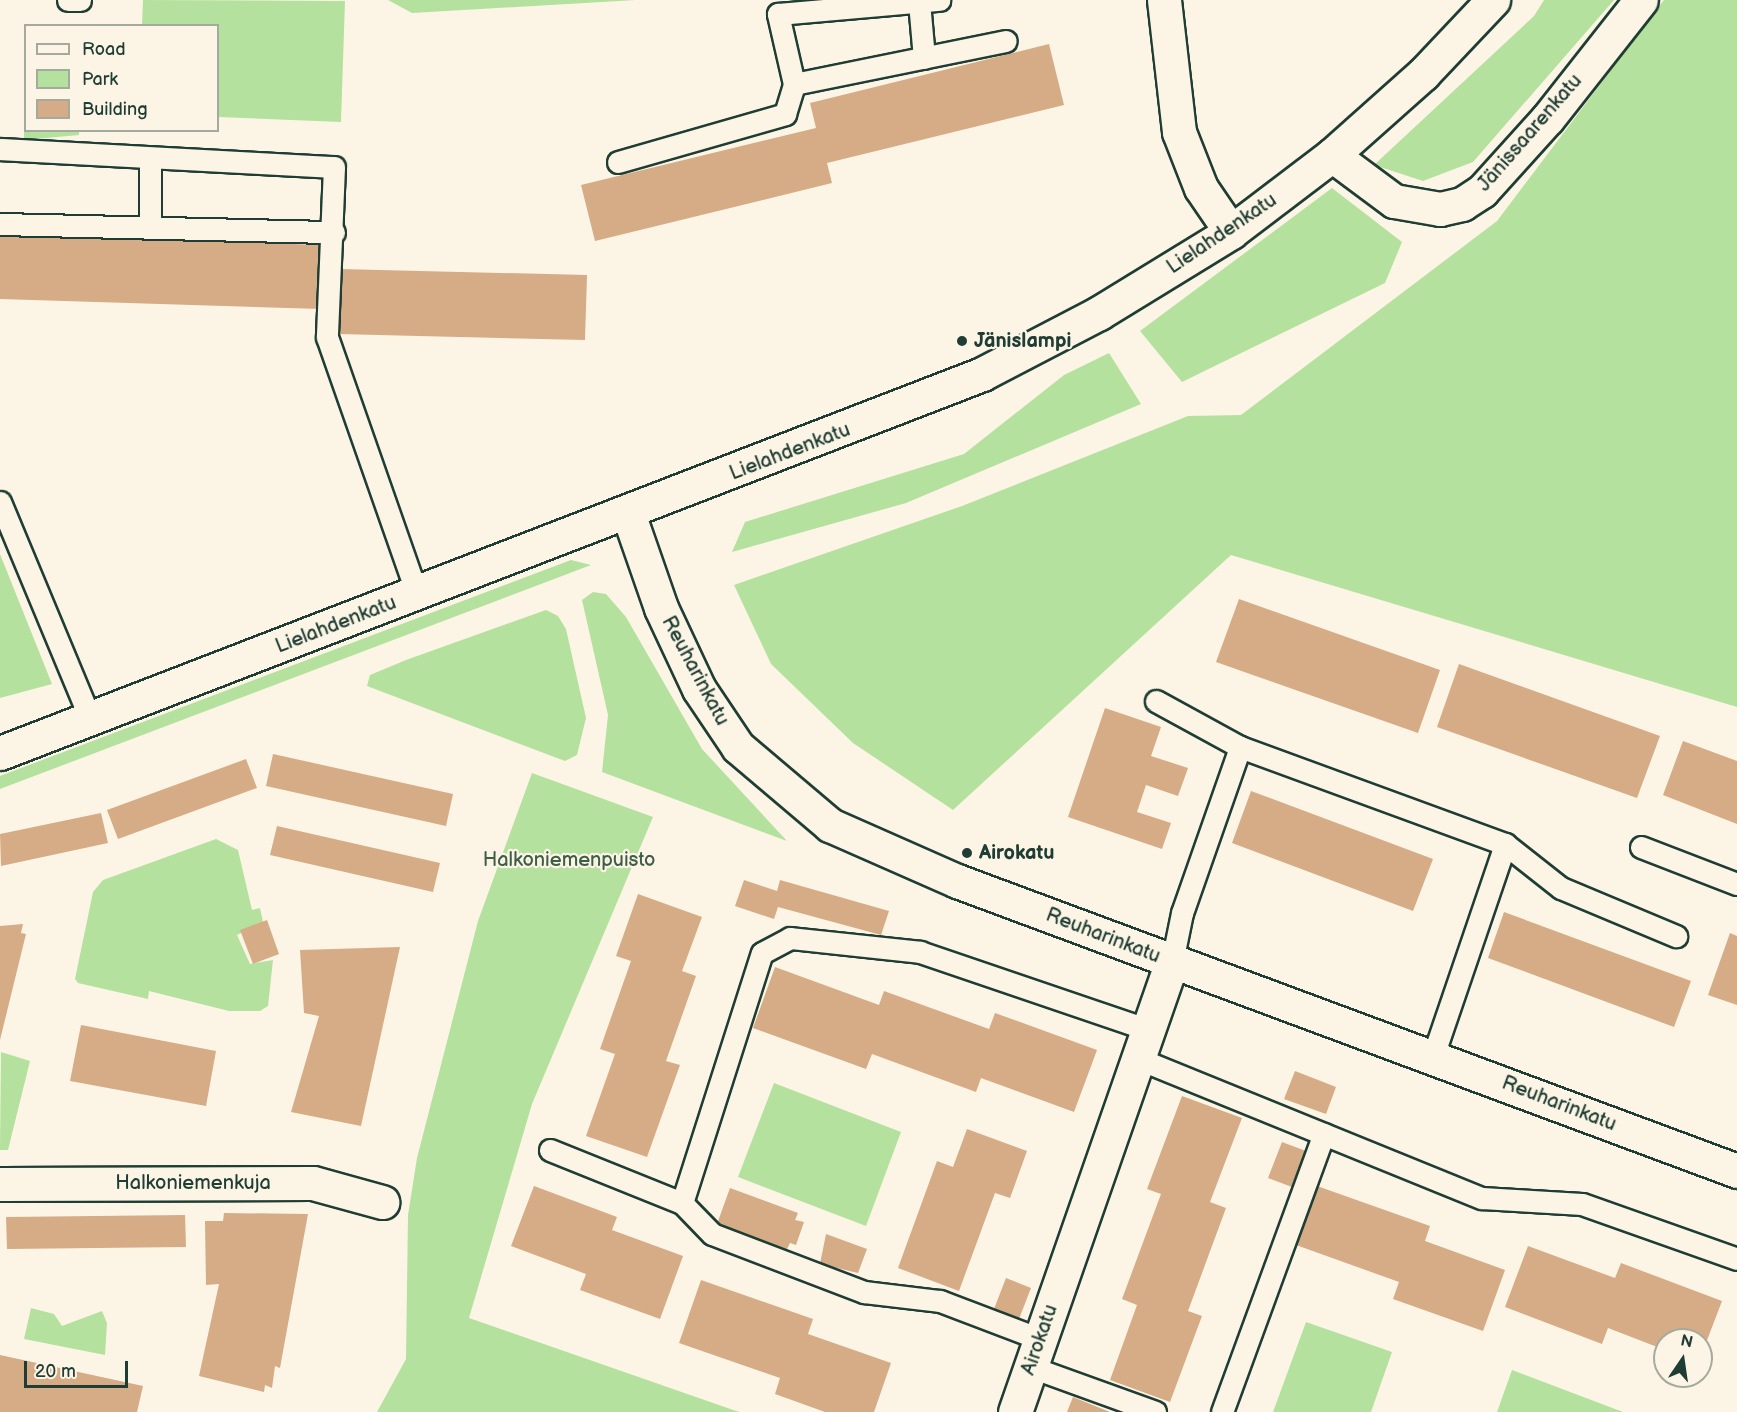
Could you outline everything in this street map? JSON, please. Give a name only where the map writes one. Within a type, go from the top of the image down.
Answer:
[{"type":"street","points":[[1164,0],[1179,132],[1201,188],[1231,232]]},
{"type":"street","name":"Lielahdenkatu","points":[[0,753],[628,513],[982,374],[1099,313],[1231,232],[1332,155],[1423,74],[1493,0]]},
{"type":"street","name":"Jänissaarenkatu","points":[[1332,155],[1394,201],[1440,209],[1462,204],[1482,191],[1548,118],[1641,0]]},
{"type":"street","name":"Reuharinkatu","points":[[628,513],[661,608],[699,689],[738,747],[791,797],[882,851],[1172,962],[1433,1056],[1737,1171]]},
{"type":"street","name":"Airokatu","points":[[1014,1412],[1172,962]]},
{"type":"street","name":"Halkoniemenkuja","points":[[0,1184],[313,1183],[382,1202]]},
{"type":"lane","points":[[68,0],[80,0]]},
{"type":"lane","points":[[618,162],[785,114],[794,84],[778,14],[929,1],[924,58]]},
{"type":"lane","points":[[794,84],[1006,41]]},
{"type":"lane","points":[[0,149],[334,167],[334,232],[327,337],[417,594]]},
{"type":"lane","points":[[150,158],[150,227]]},
{"type":"lane","points":[[0,224],[334,232]]},
{"type":"lane","points":[[0,502],[90,718]]},
{"type":"lane","points":[[1156,701],[1240,747],[1505,844],[1561,888],[1676,936]]},
{"type":"lane","points":[[1172,962],[1182,913],[1240,747]]},
{"type":"lane","points":[[1433,1056],[1505,844]]},
{"type":"lane","points":[[1641,847],[1737,884]]},
{"type":"lane","points":[[682,1203],[762,953],[790,938],[920,952],[1144,1045],[1324,1134],[1482,1198],[1582,1204],[1737,1259]]},
{"type":"lane","points":[[1221,1412],[1324,1134]]},
{"type":"lane","points":[[550,1150],[682,1203],[712,1234],[864,1292],[940,1301],[1035,1353],[1155,1412]]},
{"type":"green space","points":[[143,0],[345,1],[341,122],[219,117],[219,24],[142,24]]},
{"type":"green space","points":[[388,0],[636,0],[412,13]]},
{"type":"green space","points":[[1544,0],[1614,0],[1473,162],[1423,181],[1374,165],[1534,16]]},
{"type":"green space","points":[[1664,0],[1737,0],[1737,707],[1231,555],[953,810],[853,743],[771,664],[734,585],[962,506],[1188,416],[1241,415],[1497,221]]},
{"type":"green space","points":[[24,132],[79,132],[79,135],[24,140]]},
{"type":"green space","points":[[1332,188],[1402,242],[1385,283],[1182,382],[1140,331]]},
{"type":"green space","points":[[1109,353],[1141,404],[906,503],[732,552],[745,522],[964,454],[1064,375]]},
{"type":"green space","points":[[0,554],[52,684],[0,698]]},
{"type":"green space","points":[[571,560],[591,565],[0,789],[0,776]]},
{"type":"green space","points":[[593,592],[606,594],[626,617],[702,749],[787,841],[602,772],[608,715],[582,600]]},
{"type":"green space","points":[[546,610],[558,616],[566,629],[586,718],[577,755],[565,761],[367,686],[370,675]]},
{"type":"green space","name":"Halkoniemenpuisto","points":[[532,773],[653,817],[532,1104],[469,1318],[739,1412],[377,1412],[406,1359],[408,1215],[417,1158],[478,921]]},
{"type":"green space","points":[[216,839],[238,850],[252,910],[260,908],[263,922],[237,935],[250,964],[273,960],[268,1006],[260,1011],[229,1011],[149,991],[148,999],[78,983],[75,979],[93,892],[103,880]]},
{"type":"green space","points":[[1,1052],[30,1061],[8,1150],[0,1150]]},
{"type":"green space","points":[[774,1083],[901,1132],[866,1226],[738,1177]]},
{"type":"green space","points":[[31,1308],[54,1314],[62,1326],[102,1311],[107,1323],[105,1355],[24,1339]]},
{"type":"green space","points":[[1306,1322],[1392,1352],[1371,1412],[1273,1412]]},
{"type":"green space","points":[[1512,1370],[1623,1412],[1497,1412]]},
{"type":"building","points":[[1049,44],[1064,105],[827,163],[832,183],[595,241],[581,185],[816,128],[810,103]]},
{"type":"building","points":[[0,234],[323,245],[321,309],[0,299]]},
{"type":"building","points":[[340,269],[587,275],[585,340],[338,334]]},
{"type":"building","points":[[1239,599],[1440,670],[1418,733],[1216,662]]},
{"type":"building","points":[[1459,664],[1660,736],[1637,798],[1437,727]]},
{"type":"building","points":[[1105,708],[1161,727],[1151,756],[1188,768],[1178,796],[1146,785],[1137,812],[1171,823],[1162,849],[1068,817]]},
{"type":"building","points":[[1683,741],[1737,761],[1737,824],[1663,795]]},
{"type":"building","points":[[273,754],[453,794],[446,826],[266,786]]},
{"type":"building","points":[[246,759],[257,788],[118,839],[107,810]]},
{"type":"building","points":[[1251,791],[1433,859],[1413,911],[1232,843]]},
{"type":"building","points":[[101,813],[108,843],[1,866],[0,834]]},
{"type":"building","points":[[277,826],[440,863],[433,892],[270,855]]},
{"type":"building","points":[[744,880],[777,891],[780,880],[889,911],[881,935],[778,907],[774,919],[735,906]]},
{"type":"building","points":[[638,894],[702,917],[682,971],[696,976],[666,1061],[680,1065],[647,1157],[586,1136],[615,1054],[600,1049],[631,961],[616,956]]},
{"type":"building","points":[[1504,912],[1691,981],[1674,1027],[1488,958]]},
{"type":"building","points":[[267,920],[279,954],[253,964],[240,930]]},
{"type":"building","points":[[23,924],[21,933],[26,934],[0,1040],[0,926]]},
{"type":"building","points":[[1730,933],[1737,936],[1737,1005],[1708,995]]},
{"type":"building","points":[[400,947],[361,1126],[291,1112],[319,1016],[304,1013],[300,950]]},
{"type":"building","points":[[775,967],[879,1005],[884,991],[989,1029],[995,1013],[1097,1050],[1074,1112],[981,1078],[976,1092],[872,1054],[866,1069],[753,1028]]},
{"type":"building","points":[[81,1025],[216,1051],[206,1106],[70,1081]]},
{"type":"building","points":[[1295,1071],[1336,1087],[1326,1114],[1284,1099]]},
{"type":"building","points":[[1182,1096],[1242,1118],[1210,1202],[1226,1208],[1188,1311],[1202,1316],[1170,1402],[1110,1380],[1137,1305],[1122,1299],[1161,1194],[1147,1189]]},
{"type":"building","points":[[967,1129],[1027,1151],[1010,1198],[995,1193],[959,1291],[898,1268],[937,1161],[953,1167]]},
{"type":"building","points":[[1282,1142],[1306,1151],[1292,1187],[1268,1178]]},
{"type":"building","points":[[534,1186],[617,1217],[612,1230],[683,1256],[660,1319],[580,1290],[586,1274],[511,1246]]},
{"type":"building","points":[[1317,1186],[1430,1226],[1425,1241],[1505,1270],[1483,1331],[1393,1299],[1399,1282],[1296,1245]]},
{"type":"building","points":[[730,1188],[798,1213],[795,1220],[804,1222],[796,1245],[790,1243],[787,1249],[717,1224]]},
{"type":"building","points":[[224,1213],[308,1214],[280,1368],[275,1366],[272,1388],[265,1385],[264,1392],[199,1376],[219,1284],[206,1285],[205,1221],[223,1221]]},
{"type":"building","points":[[185,1215],[186,1247],[7,1249],[6,1217]]},
{"type":"building","points":[[826,1234],[867,1249],[858,1273],[820,1264]]},
{"type":"building","points":[[1528,1246],[1615,1278],[1621,1263],[1722,1301],[1712,1328],[1653,1328],[1653,1345],[1608,1328],[1602,1344],[1505,1307]]},
{"type":"building","points":[[1006,1278],[1031,1288],[1019,1319],[994,1309]]},
{"type":"building","points":[[701,1280],[813,1319],[808,1334],[891,1363],[874,1412],[825,1412],[775,1394],[780,1378],[679,1343]]},
{"type":"building","points":[[0,1355],[143,1386],[137,1412],[0,1412]]},
{"type":"building","points":[[1073,1397],[1110,1412],[1067,1412]]},
{"type":"place","name":"Jänislampi","points":[[962,341]]},
{"type":"place","name":"Airokatu","points":[[967,853]]}]
